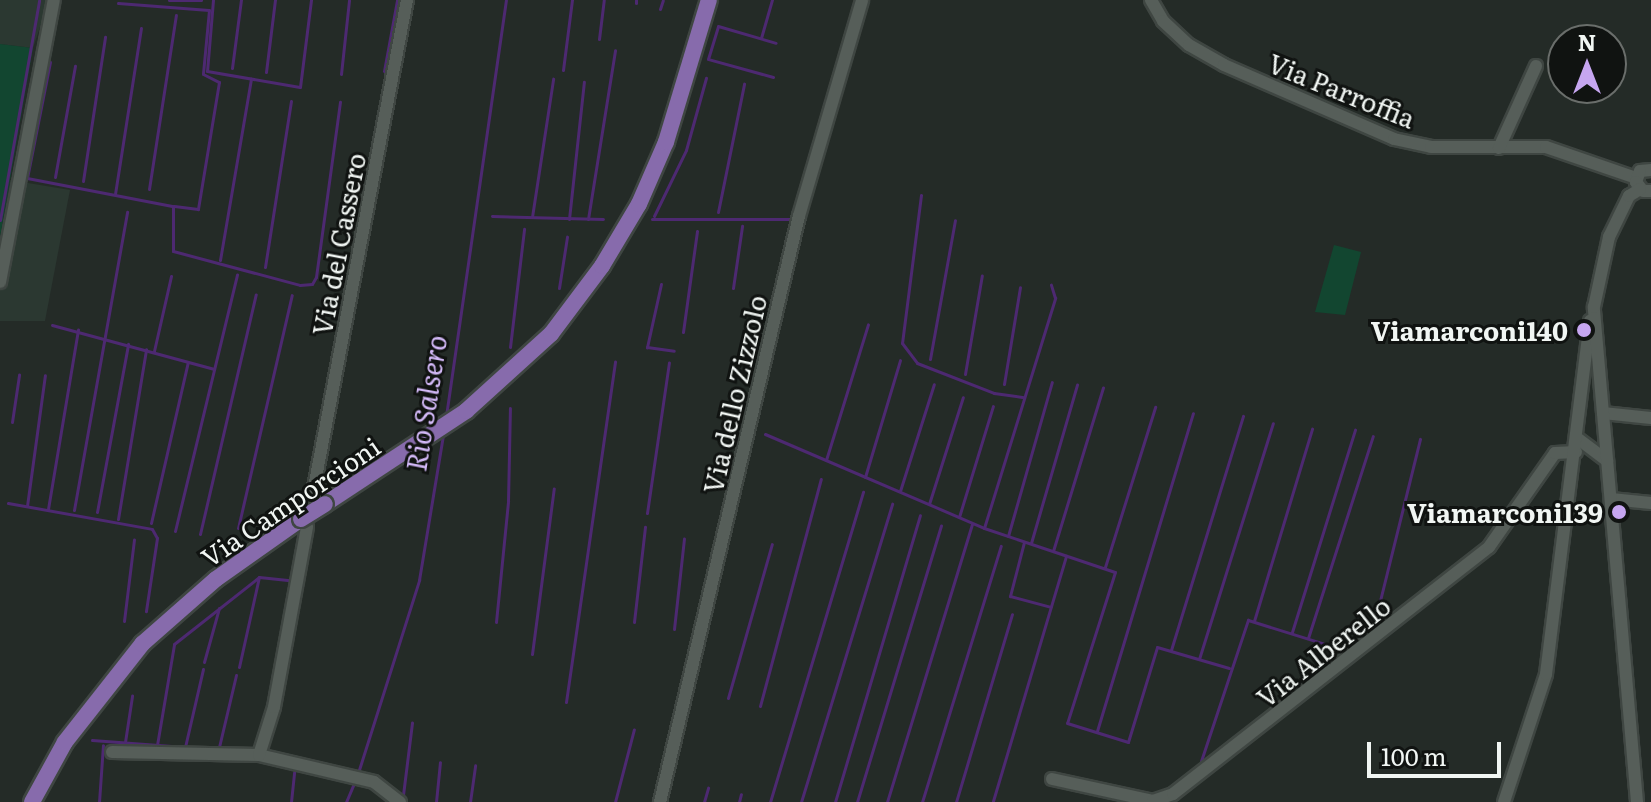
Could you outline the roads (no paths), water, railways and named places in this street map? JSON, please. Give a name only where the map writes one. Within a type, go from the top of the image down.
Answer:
[{"type":"main road","name":"Via Camporcioni","points":[[32,802],[65,742],[142,644],[216,579],[304,523],[318,501],[425,439],[466,411],[551,334],[624,229],[666,142],[709,0]]},
{"type":"street","points":[[0,282],[54,0]]},
{"type":"street","name":"Via del Cassero","points":[[318,501],[407,0]]},
{"type":"street","name":"Via dello Zizzolo","points":[[660,802],[799,216],[862,0]]},
{"type":"street","name":"Via Parroffia","points":[[1151,0],[1163,21],[1189,45],[1224,65],[1394,139],[1431,147],[1560,150],[1642,186]]},
{"type":"street","points":[[1499,148],[1536,66]]},
{"type":"street","points":[[1586,447],[1582,397],[1594,307],[1609,237],[1629,196],[1642,186],[1651,170]]},
{"type":"street","points":[[1504,802],[1546,674],[1586,447],[1602,408],[1594,307]]},
{"type":"street","points":[[1582,397],[1594,391],[1602,408]]},
{"type":"street","points":[[1602,408],[1651,418]]},
{"type":"street","points":[[1586,447],[1607,461],[1637,802]]},
{"type":"street","name":"Via Alberello","points":[[1052,779],[1153,801],[1173,794],[1489,547],[1555,453],[1586,447]]},
{"type":"street","points":[[1611,499],[1651,503]]},
{"type":"street","points":[[259,755],[274,707],[304,523]]},
{"type":"street","points":[[112,752],[259,755],[368,781],[400,802]]},
{"type":"waterway","points":[[0,220],[39,0]]},
{"type":"waterway","points":[[169,0],[201,0]]},
{"type":"waterway","points":[[213,0],[207,71],[300,87],[311,0]]},
{"type":"waterway","points":[[232,68],[241,0]]},
{"type":"waterway","points":[[266,72],[275,0]]},
{"type":"waterway","points":[[341,74],[349,0]]},
{"type":"waterway","points":[[384,71],[397,0]]},
{"type":"waterway","name":"Rio Salsero","points":[[446,416],[506,0]]},
{"type":"waterway","points":[[563,70],[572,0]]},
{"type":"waterway","points":[[599,39],[604,0]]},
{"type":"waterway","points":[[660,9],[663,0]]},
{"type":"waterway","points":[[761,38],[772,0]]},
{"type":"waterway","points":[[118,3],[209,10],[203,74],[219,82],[198,209],[174,206]]},
{"type":"waterway","points":[[149,189],[176,15]]},
{"type":"waterway","points":[[773,77],[708,59],[718,26],[776,43]]},
{"type":"waterway","points":[[115,194],[141,28]]},
{"type":"waterway","points":[[83,181],[105,37]]},
{"type":"waterway","points":[[588,219],[615,50]]},
{"type":"waterway","points":[[50,62],[27,178],[173,206],[173,251],[300,285],[312,284],[316,277],[340,102]]},
{"type":"waterway","points":[[55,177],[75,66]]},
{"type":"waterway","points":[[654,216],[686,150],[706,78]]},
{"type":"waterway","points":[[220,260],[251,79]]},
{"type":"waterway","points":[[532,217],[553,79]]},
{"type":"waterway","points":[[569,219],[584,82]]},
{"type":"waterway","points":[[718,212],[744,84]]},
{"type":"waterway","points":[[265,267],[291,101]]},
{"type":"waterway","points":[[921,195],[902,343],[917,363],[994,393],[1024,397]]},
{"type":"waterway","points":[[74,510],[127,212]]},
{"type":"waterway","points":[[492,216],[603,219]]},
{"type":"waterway","points":[[652,219],[790,219]]},
{"type":"waterway","points":[[930,359],[955,220]]},
{"type":"waterway","points":[[733,288],[742,226]]},
{"type":"waterway","points":[[510,347],[524,229]]},
{"type":"waterway","points":[[683,332],[697,231]]},
{"type":"waterway","points":[[559,288],[567,237]]},
{"type":"waterway","points":[[175,531],[237,274]]},
{"type":"waterway","points":[[965,374],[982,275]]},
{"type":"waterway","points":[[154,351],[171,276]]},
{"type":"waterway","points":[[661,284],[647,347],[674,351]]},
{"type":"waterway","points":[[984,528],[1055,298],[1051,285]]},
{"type":"waterway","points":[[1004,384],[1020,287]]},
{"type":"waterway","points":[[200,534],[256,294]]},
{"type":"waterway","points":[[238,528],[292,295]]},
{"type":"waterway","points":[[826,460],[868,324]]},
{"type":"waterway","points":[[52,325],[214,369]]},
{"type":"waterway","points":[[48,509],[78,329]]},
{"type":"waterway","points":[[97,512],[128,344]]},
{"type":"waterway","points":[[118,519],[146,349]]},
{"type":"waterway","points":[[865,477],[900,360]]},
{"type":"waterway","points":[[151,523],[188,362]]},
{"type":"waterway","points":[[566,702],[615,362]]},
{"type":"waterway","points":[[647,513],[669,363]]},
{"type":"waterway","points":[[12,422],[19,375]]},
{"type":"waterway","points":[[27,506],[45,375]]},
{"type":"waterway","points":[[1008,536],[1052,382]]},
{"type":"waterway","points":[[900,491],[934,384]]},
{"type":"waterway","points":[[1031,543],[1077,385]]},
{"type":"waterway","points":[[1053,551],[1103,387]]},
{"type":"waterway","points":[[929,504],[963,397]]},
{"type":"waterway","points":[[959,517],[993,406]]},
{"type":"waterway","points":[[1105,567],[1155,407]]},
{"type":"waterway","points":[[496,622],[508,501],[510,408]]},
{"type":"waterway","points":[[1097,731],[1193,413]]},
{"type":"waterway","points":[[1171,650],[1243,416]]},
{"type":"waterway","points":[[1199,659],[1273,423]]},
{"type":"waterway","points":[[1254,621],[1312,429]]},
{"type":"waterway","points":[[1292,632],[1355,430]]},
{"type":"waterway","points":[[765,434],[984,528],[1115,572],[1067,723],[1128,742],[1157,647],[1229,668]]},
{"type":"waterway","name":"Rio Salsero","points":[[357,776],[419,580],[443,435]]},
{"type":"waterway","points":[[1308,638],[1373,436]]},
{"type":"waterway","points":[[1372,633],[1420,439]]},
{"type":"waterway","points":[[760,706],[821,479]]},
{"type":"waterway","points":[[532,654],[554,488]]},
{"type":"waterway","points":[[770,802],[863,492]]},
{"type":"waterway","points":[[8,503],[152,529],[157,538],[146,611]]},
{"type":"waterway","points":[[801,802],[892,504]]},
{"type":"waterway","points":[[835,802],[920,515]]},
{"type":"waterway","points":[[887,802],[972,524]]},
{"type":"waterway","points":[[857,802],[941,525]]},
{"type":"waterway","points":[[634,622],[645,527]]},
{"type":"waterway","points":[[674,629],[684,539]]},
{"type":"waterway","points":[[124,621],[134,540]]},
{"type":"waterway","points":[[1024,542],[1010,596],[1051,607]]},
{"type":"waterway","points":[[728,698],[772,544]]},
{"type":"waterway","points":[[922,802],[1001,546]]},
{"type":"waterway","points":[[993,801],[1066,556]]},
{"type":"waterway","points":[[239,667],[259,577]]},
{"type":"waterway","points":[[157,745],[174,644],[259,577],[290,580]]},
{"type":"waterway","points":[[204,662],[219,608]]},
{"type":"waterway","points":[[956,802],[1012,614]]},
{"type":"waterway","points":[[1201,761],[1248,620],[1351,652]]},
{"type":"waterway","points":[[92,740],[185,747],[203,669]]},
{"type":"waterway","points":[[219,747],[236,675]]},
{"type":"waterway","points":[[125,742],[132,696]]},
{"type":"waterway","points":[[403,795],[412,723]]},
{"type":"waterway","points":[[615,802],[634,729]]},
{"type":"waterway","points":[[99,802],[103,745]]},
{"type":"waterway","points":[[436,802],[440,762]]},
{"type":"waterway","points":[[470,802],[475,765]]},
{"type":"waterway","points":[[291,802],[294,772]]},
{"type":"waterway","name":"Rio Salsero","points":[[346,802],[354,783]]},
{"type":"waterway","points":[[704,802],[708,788]]},
{"type":"waterway","points":[[739,802],[741,794]]},
{"type":"place","name":"Viamarconi140","points":[[1584,330]]},
{"type":"place","name":"Viamarconi139","points":[[1619,512]]}]
